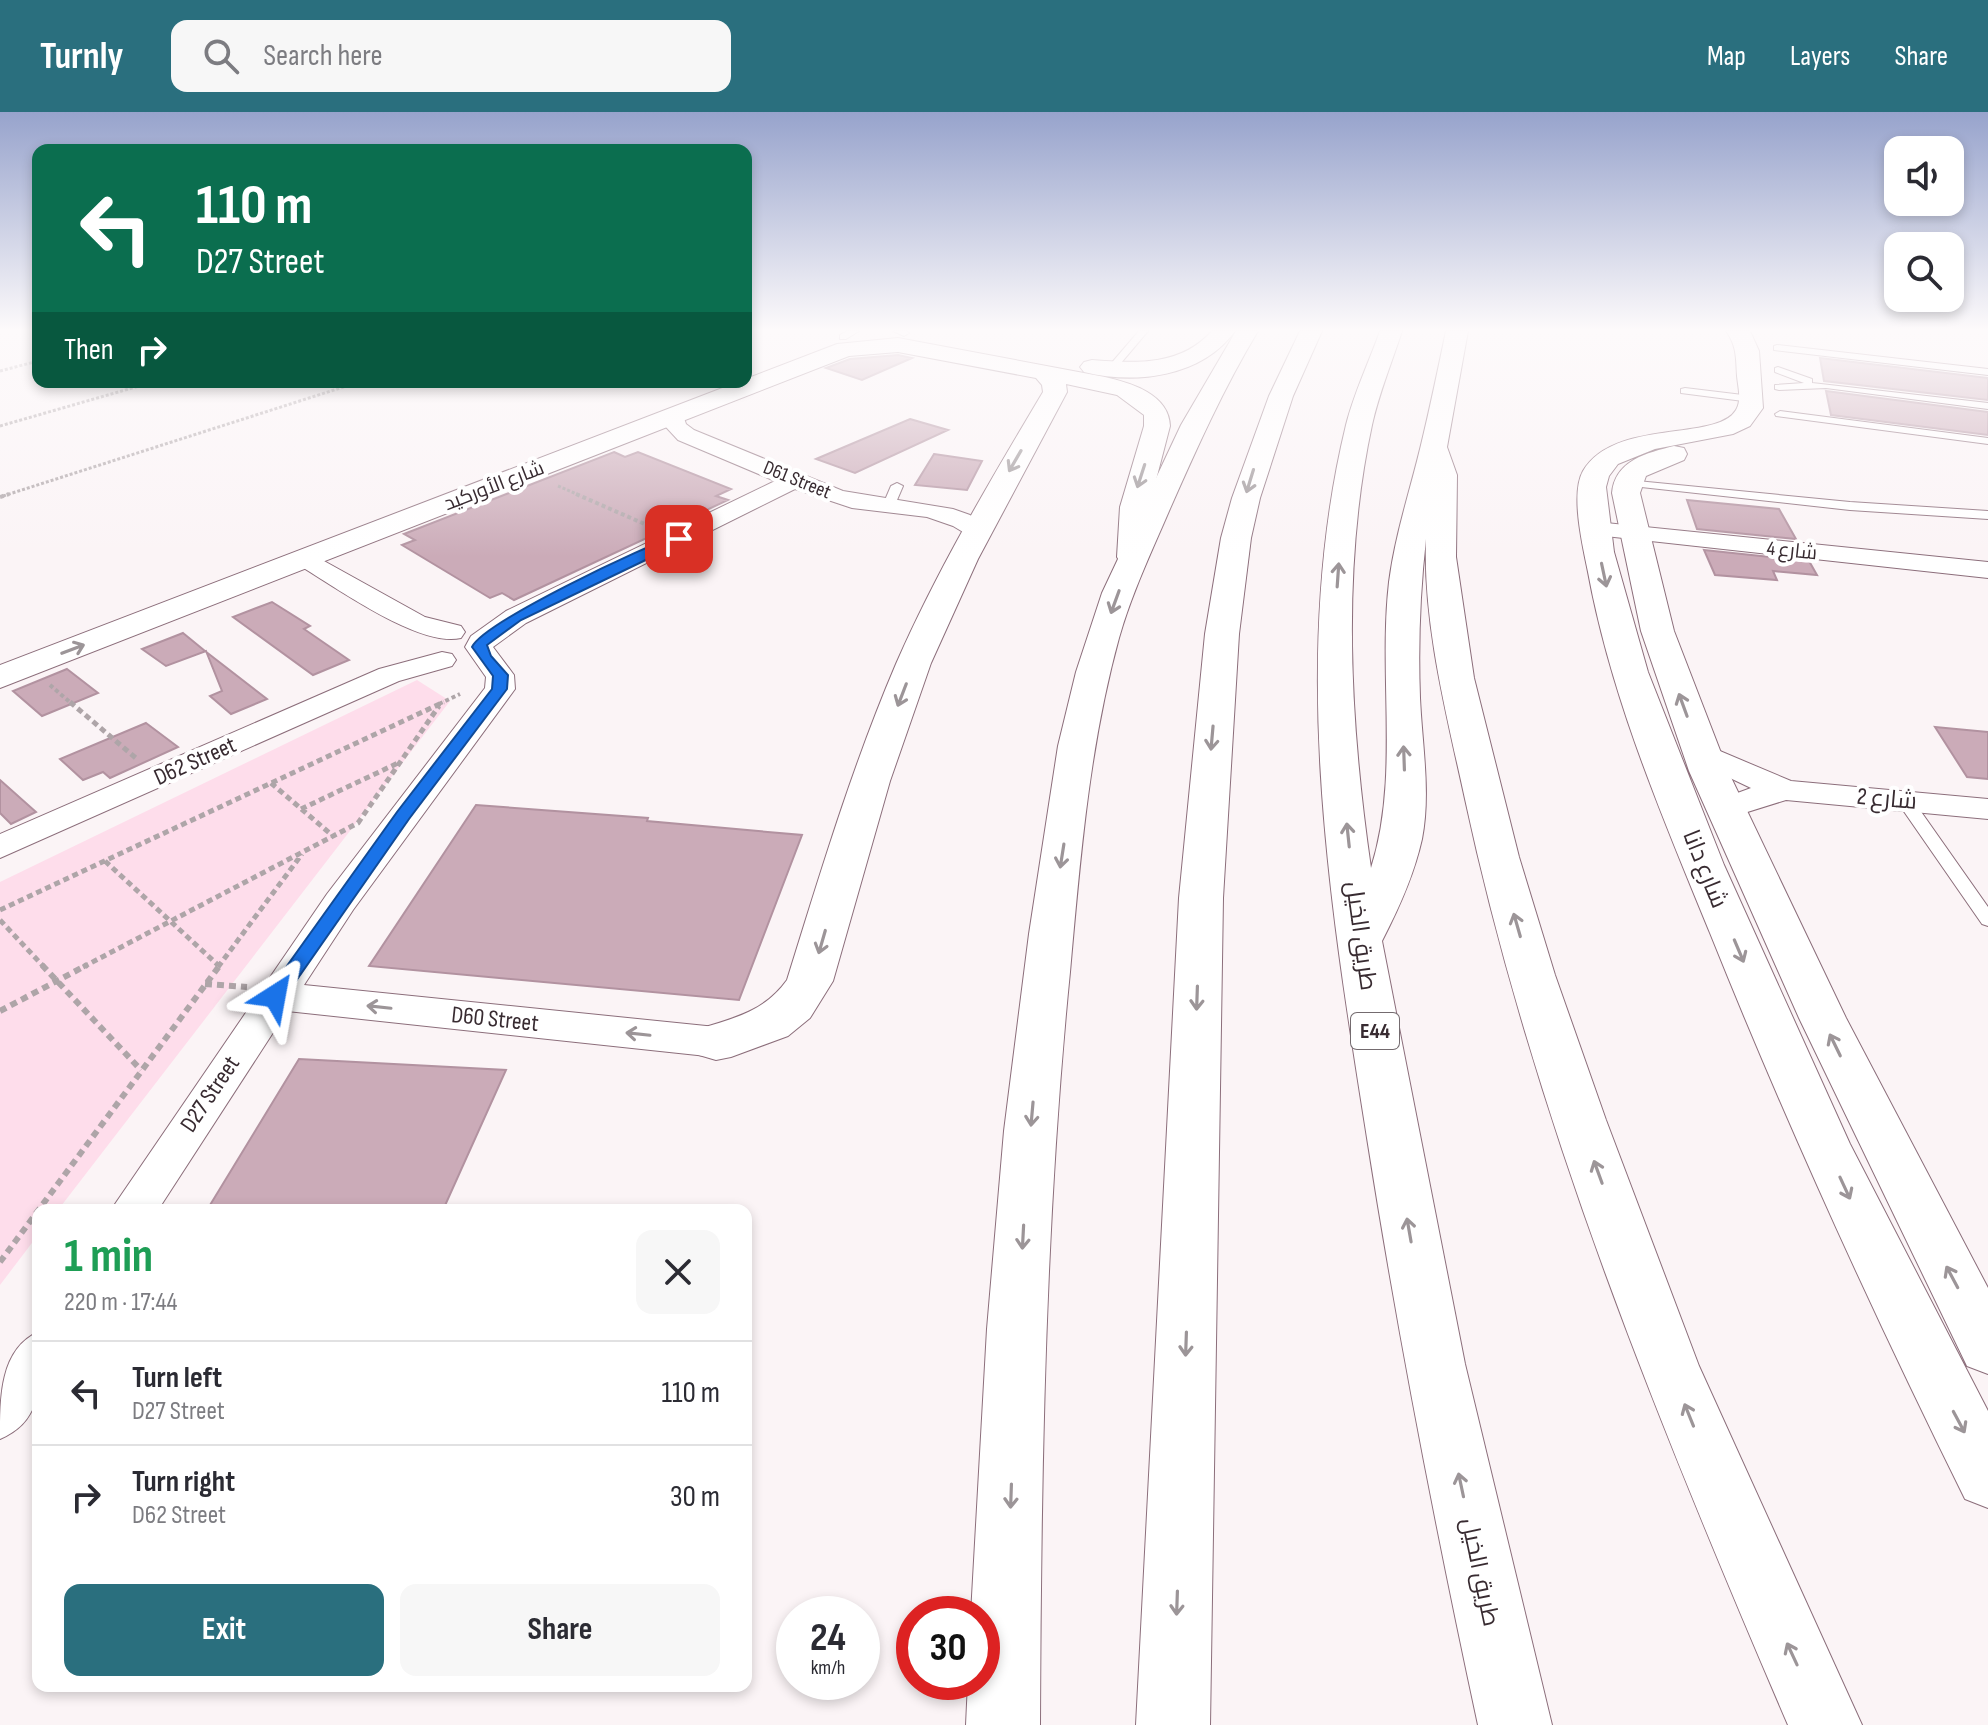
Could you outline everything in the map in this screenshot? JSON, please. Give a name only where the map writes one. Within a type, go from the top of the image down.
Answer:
[{"type":"main road","name":"شارع الأوركيد","points":[[0,653],[659,406]]},
{"type":"main road","name":"شارع الأوركيد","points":[[0,677],[700,406]]},
{"type":"main road","points":[[716,1042],[752,1034],[768,1026],[783,1017],[804,994],[881,750],[914,664],[984,517],[1047,406]]},
{"type":"main road","name":"شارع الأوركيد","points":[[1132,557],[1132,514],[1157,426],[1157,415],[1151,406]]},
{"type":"main road","points":[[1003,1725],[1015,1378],[1028,1159],[1044,991],[1089,687],[1103,637],[1132,557],[1202,406]]},
{"type":"main road","points":[[1173,1725],[1200,914],[1222,634],[1236,538],[1249,485],[1277,406]]},
{"type":"main road","name":"طريق الخيل","points":[[1365,406],[1357,440],[1337,576],[1336,641],[1341,753],[1361,939],[1410,1238],[1515,1725]]},
{"type":"main road","points":[[1361,939],[1387,887],[1402,836],[1406,788],[1402,695],[1405,584],[1417,502],[1434,447],[1442,406]]},
{"type":"main road","name":"شارع دانا","points":[[1751,406],[1744,417],[1729,426],[1637,445],[1603,464],[1593,481],[1654,620],[1701,752],[1725,809],[1860,1097],[1988,1346]]},
{"type":"main road","points":[[1627,483],[1642,466],[1661,458],[1755,438],[1773,428],[1773,406]]},
{"type":"main road","points":[[1434,447],[1443,475],[1440,522],[1442,570],[1456,678],[1494,843],[1532,975],[1580,1120],[1669,1366],[1722,1496],[1825,1725]]},
{"type":"main road","name":"شارع دانا","points":[[1627,483],[1615,532],[1607,590],[1630,673],[1708,877],[1832,1161],[1929,1364],[1988,1476]]},
{"type":"main road","points":[[306,559],[318,546],[373,523],[389,508]]},
{"type":"street","name":"D61 Street","points":[[675,416],[676,426],[686,435],[843,498],[893,496],[960,519],[984,517]]},
{"type":"street","name":"D62 Street","points":[[0,847],[457,648],[762,499],[802,483]]},
{"type":"street","name":"شارع 4","points":[[1615,532],[1988,570]]},
{"type":"street","points":[[306,559],[457,648]]},
{"type":"street","name":"D27 Street","points":[[137,1204],[275,996],[403,816],[500,689],[457,648]]},
{"type":"street","name":"شارع 2","points":[[1701,752],[1741,773],[1786,790],[1988,809]]},
{"type":"street","name":"شارع 2","points":[[1725,809],[1753,797],[1786,790]]},
{"type":"street","name":"D60 Street","points":[[275,996],[716,1042]]},
{"type":"street","points":[[0,1382],[32,1359]]},
{"type":"street","points":[[0,1414],[32,1364]]},
{"type":"street","points":[[1929,1364],[1988,1366]]},
{"type":"lane","points":[[1874,406],[1988,441]]},
{"type":"lane","points":[[1627,483],[1850,506],[1988,515]]},
{"type":"lane","points":[[1904,800],[1988,920]]},
{"type":"path","points":[[0,426],[69,406]]},
{"type":"path","points":[[0,497],[283,406]]},
{"type":"path","points":[[527,473],[679,539]]},
{"type":"path","points":[[0,1011],[358,823],[442,702],[457,648]]},
{"type":"path","points":[[50,685],[146,767]]},
{"type":"path","points":[[0,910],[442,702]]},
{"type":"path","points":[[301,809],[400,762]]},
{"type":"path","points":[[271,783],[333,836]]},
{"type":"path","points":[[43,1204],[304,851]]},
{"type":"path","points":[[105,861],[218,965]]},
{"type":"path","points":[[0,920],[141,1070]]},
{"type":"path","points":[[0,1262],[32,1218]]},
{"type":"shaded area","points":[[417,680],[450,701],[63,1204],[32,1204],[32,1243],[0,1285],[0,882]]},
{"type":"building","points":[[1829,406],[1944,406],[1988,412],[1988,435],[1831,415]]},
{"type":"building","points":[[910,419],[948,430],[855,473],[816,459]]},
{"type":"building","points":[[614,452],[625,457],[638,452],[731,489],[716,496],[728,500],[514,600],[502,593],[490,598],[402,545],[415,540],[404,534]]},
{"type":"building","points":[[934,454],[982,461],[967,490],[915,485]]},
{"type":"building","points":[[1687,500],[1779,509],[1796,539],[1697,529]]},
{"type":"building","points":[[1704,550],[1809,561],[1817,575],[1773,571],[1777,580],[1715,575]]},
{"type":"building","points":[[272,602],[310,626],[304,629],[349,660],[313,675],[233,617]]},
{"type":"building","points":[[183,633],[205,651],[166,666],[142,649]]},
{"type":"building","points":[[206,652],[267,699],[231,714],[210,696],[222,691]]},
{"type":"building","points":[[67,669],[98,693],[42,716],[13,691]]},
{"type":"building","points":[[146,723],[178,747],[110,778],[103,772],[83,780],[60,759]]},
{"type":"building","points":[[1935,727],[1988,732],[1988,779],[1967,777]]},
{"type":"building","points":[[0,780],[36,812],[11,824],[0,813]]},
{"type":"building","points":[[476,805],[648,818],[647,821],[802,835],[739,1000],[369,966]]},
{"type":"building","points":[[299,1059],[506,1070],[446,1204],[211,1204]]},
{"type":"route","points":[[275,996],[403,816],[500,689],[502,679],[485,658],[479,647],[481,642],[516,617],[679,539]]}]
